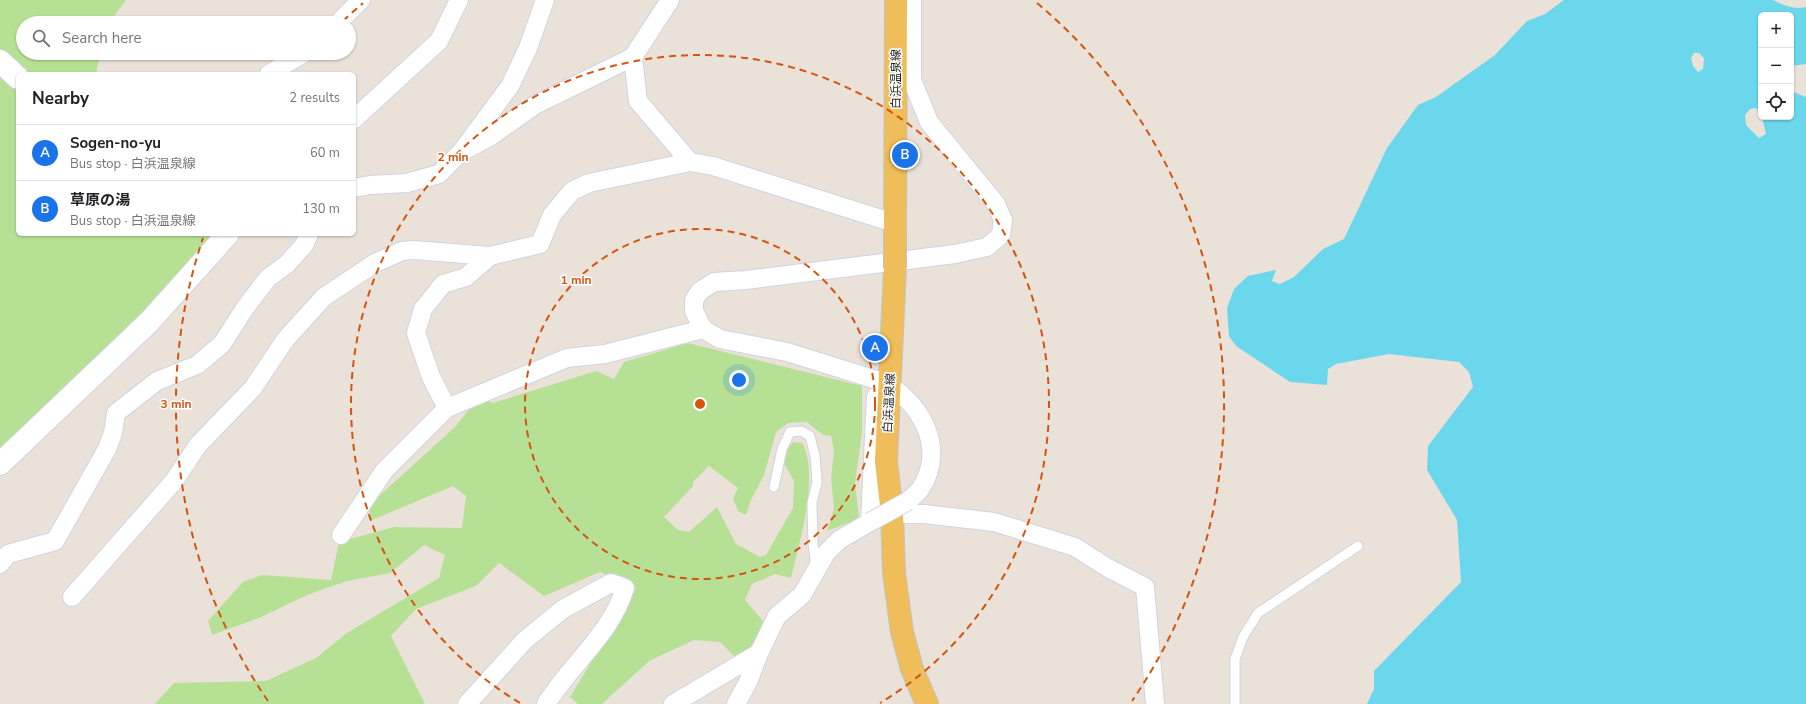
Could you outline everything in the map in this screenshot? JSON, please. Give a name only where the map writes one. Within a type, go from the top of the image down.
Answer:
[{"type":"main road","name":"白浜温泉線","points":[[896,0],[895,268],[886,461],[900,507],[894,573],[902,632],[912,669],[927,704]]},
{"type":"street","points":[[345,16],[361,0]]},
{"type":"street","points":[[356,116],[439,41],[459,0]]},
{"type":"street","points":[[356,188],[370,185],[407,183],[439,174],[460,152],[510,86],[528,48],[545,0]]},
{"type":"street","points":[[460,152],[490,136],[535,105],[633,57],[670,0]]},
{"type":"street","points":[[736,704],[748,682],[759,653],[777,616],[802,595],[826,553],[840,540],[870,522],[900,507],[921,489],[927,475],[931,459],[932,445],[923,420],[915,408],[890,388],[787,352],[720,339],[703,329],[694,311],[694,300],[700,291],[714,282],[753,279],[955,254],[987,247],[1001,235],[1003,220],[996,204],[929,122],[912,80],[912,0]]},
{"type":"street","points":[[633,57],[638,101],[690,162]]},
{"type":"street","points":[[272,72],[292,60]]},
{"type":"street","points":[[0,61],[16,76]]},
{"type":"street","points":[[72,597],[174,481],[198,445],[253,388],[285,340],[324,297],[375,262],[402,251],[414,250],[490,256],[540,244],[552,215],[572,191],[590,183],[690,162],[713,166],[895,231]]},
{"type":"street","points":[[0,464],[149,322],[226,236]]},
{"type":"street","points":[[0,564],[8,554],[55,541],[107,449],[113,433],[116,412],[158,381],[197,365],[222,344],[245,308],[268,278],[287,264],[304,245],[308,236]]},
{"type":"street","points":[[447,408],[431,377],[416,333],[423,309],[443,284],[466,276],[490,256]]},
{"type":"street","points":[[341,535],[384,471],[447,408],[567,358],[605,354],[703,329]]},
{"type":"street","points":[[870,522],[876,397],[890,388]]},
{"type":"street","points":[[900,507],[924,514],[994,522],[1047,540],[1075,547],[1108,568],[1145,587],[1155,704]]},
{"type":"street","points":[[467,704],[525,640],[563,609],[611,583],[625,588],[620,603],[598,639],[557,685],[546,704]]},
{"type":"street","points":[[673,704],[759,653]]},
{"type":"lane","points":[[774,487],[782,449],[790,432],[800,431],[810,436],[815,456],[817,482],[812,503],[813,544],[817,569]]},
{"type":"lane","points":[[1236,704],[1235,659],[1243,637],[1258,613],[1358,546]]},
{"type":"green space","points":[[0,0],[126,0],[114,16],[16,16],[16,60],[99,60],[96,72],[16,72],[16,236],[218,236],[0,455]]},
{"type":"green space","points":[[688,343],[862,386],[862,432],[855,483],[859,519],[827,531],[834,508],[831,478],[834,450],[831,436],[823,435],[807,422],[788,423],[776,432],[764,475],[751,500],[746,515],[738,511],[733,499],[738,488],[709,466],[693,482],[693,486],[664,517],[678,530],[689,532],[717,507],[736,544],[760,557],[766,555],[793,508],[794,481],[784,464],[787,450],[793,442],[802,443],[807,456],[809,490],[799,547],[791,578],[775,574],[752,584],[745,600],[763,621],[753,647],[736,658],[720,642],[694,640],[649,661],[602,704],[578,704],[570,697],[636,588],[600,572],[544,596],[499,563],[476,586],[416,609],[391,636],[425,704],[155,704],[174,683],[266,681],[316,658],[347,633],[439,578],[445,555],[424,545],[390,573],[347,581],[307,595],[259,618],[212,635],[208,621],[243,582],[262,575],[331,580],[339,542],[394,527],[462,528],[466,496],[453,486],[372,520],[368,506],[455,427],[479,397],[493,403],[596,371],[614,379],[624,362]]},
{"type":"water","points":[[1564,0],[1773,0],[1793,7],[1806,7],[1806,64],[1794,66],[1794,12],[1758,12],[1758,110],[1756,108],[1750,109],[1745,115],[1746,125],[1759,138],[1766,134],[1763,120],[1794,120],[1794,92],[1806,97],[1806,704],[1367,704],[1374,689],[1374,671],[1461,582],[1457,520],[1427,470],[1428,446],[1473,387],[1469,372],[1459,362],[1389,354],[1336,364],[1328,369],[1327,385],[1290,382],[1236,346],[1229,336],[1227,308],[1234,289],[1248,276],[1276,270],[1272,281],[1280,284],[1294,277],[1323,249],[1344,239],[1387,148],[1418,105],[1436,97],[1495,55],[1527,21],[1545,14]],"holes":[[[1694,53],[1699,53],[1704,58],[1703,69],[1698,72],[1693,66],[1691,58]]]},
{"type":"place","name":"草原の湯","points":[[905,155]]},
{"type":"place","name":"Sogen-no-yu","points":[[875,348]]}]
